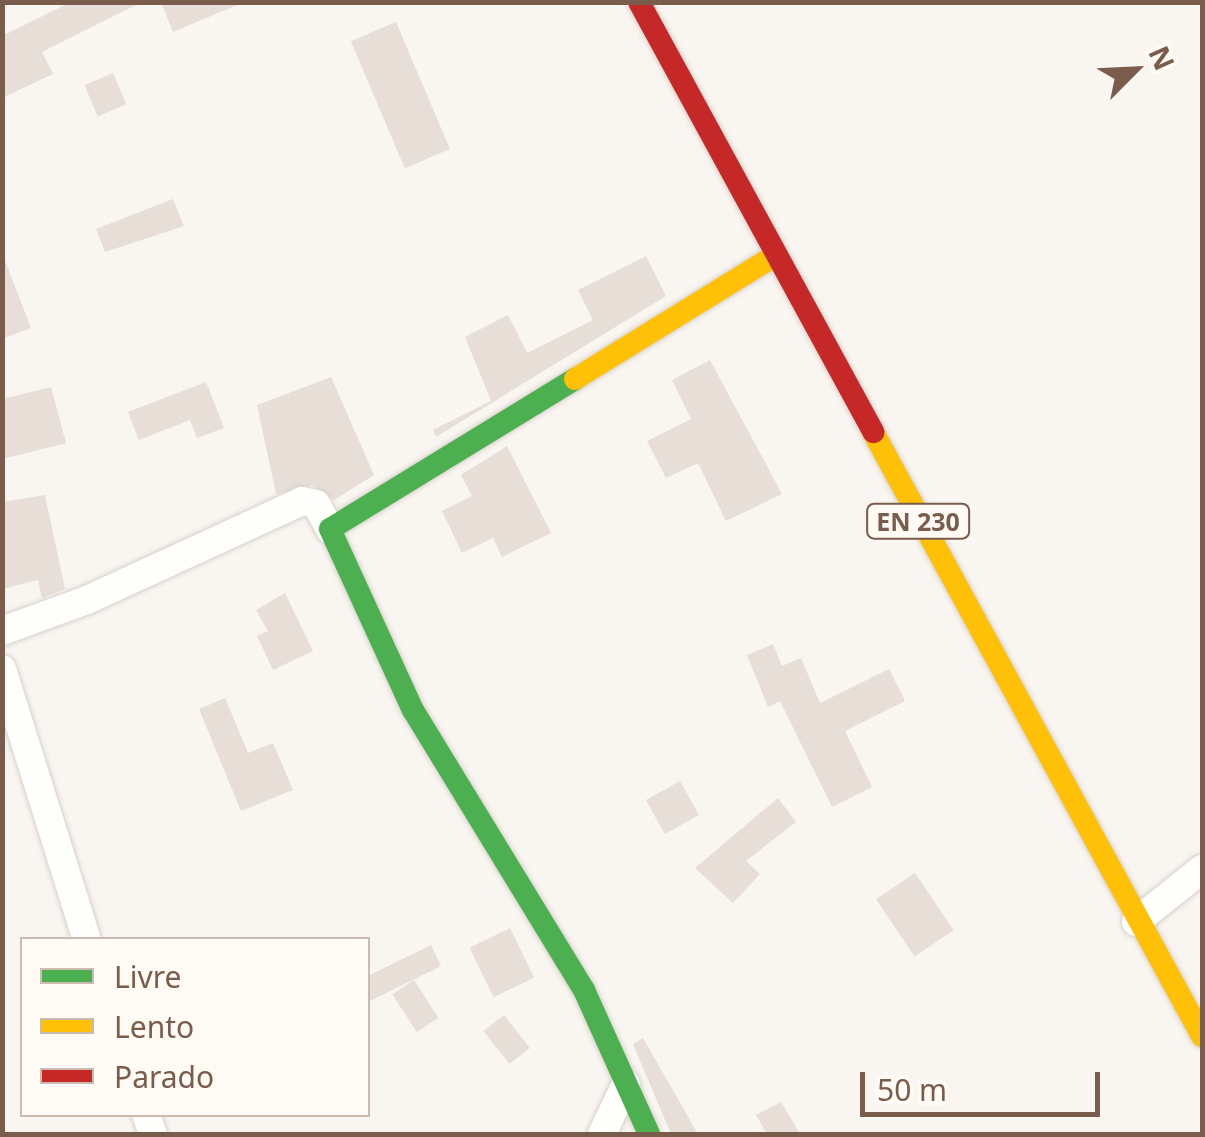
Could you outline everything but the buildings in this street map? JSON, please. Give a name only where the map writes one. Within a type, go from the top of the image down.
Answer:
[{"type":"street","name":"EN 230","points":[[638,2],[1136,922],[1202,1036]]},
{"type":"street","points":[[330,528],[774,256]]},
{"type":"street","points":[[2,631],[87,600],[302,501],[316,504],[413,710],[584,990],[648,1134]]},
{"type":"street","points":[[2,669],[85,937]]},
{"type":"street","points":[[1136,922],[1202,869]]},
{"type":"street","points":[[602,1134],[626,1084]]},
{"type":"traffic: fast","points":[[575,379],[330,529],[413,710],[584,990],[649,1134]]},
{"type":"traffic: slow","points":[[575,379],[774,256]]},
{"type":"traffic: slow","points":[[873,432],[1202,1036]]},
{"type":"traffic: jam","points":[[639,2],[873,432]]}]
